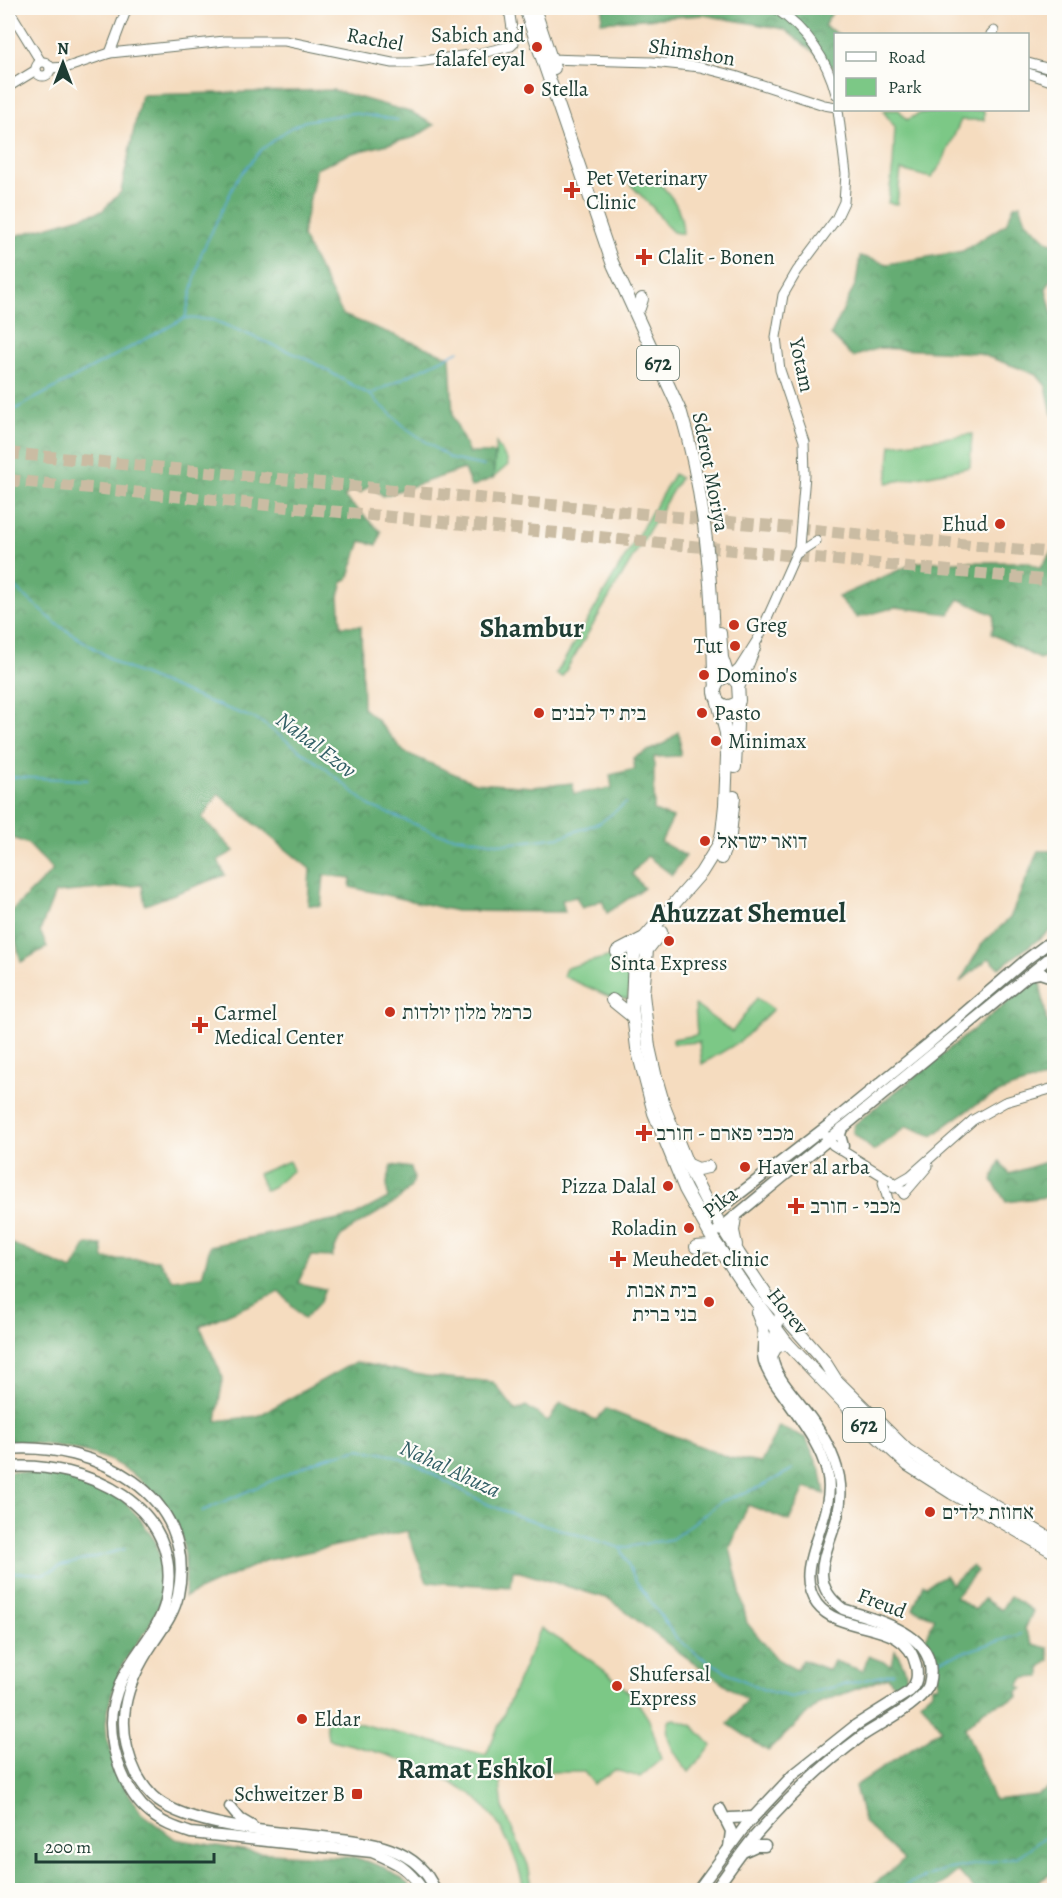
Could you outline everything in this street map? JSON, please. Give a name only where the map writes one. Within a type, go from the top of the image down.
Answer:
[{"type":"main road","name":"Sderot Moriya","points":[[529,8],[616,257],[640,303],[680,394],[698,447],[712,524],[722,652],[730,676]]},
{"type":"main road","name":"Sderot Moriya","points":[[546,58],[612,262],[681,413],[688,435],[698,484],[710,574],[716,685]]},
{"type":"main road","points":[[716,685],[720,679],[730,676]]},
{"type":"main road","name":"672","points":[[730,676],[736,681],[739,689],[738,702]]},
{"type":"main road","name":"672","points":[[646,937],[701,873],[719,844],[725,805],[728,756],[726,733],[715,693],[716,685]]},
{"type":"main road","points":[[718,702],[727,705],[738,702]]},
{"type":"main road","name":"Horev","points":[[738,702],[733,816],[728,844],[708,877],[649,946],[646,956],[645,1017],[656,1078],[669,1119],[710,1212],[769,1299],[787,1343],[865,1425],[908,1465],[1054,1552]]},
{"type":"main road","points":[[617,952],[646,937]]},
{"type":"main road","name":"Horev","points":[[646,937],[639,944],[634,955],[633,1017],[637,1048],[647,1091],[666,1145],[685,1189],[711,1236],[745,1287],[777,1322]]},
{"type":"main road","name":"Pika","points":[[711,1236],[927,1045],[1027,959],[1054,939]]},
{"type":"main road","name":"Pika","points":[[727,1204],[827,1135],[842,1128],[935,1054],[1054,954]]},
{"type":"main road","points":[[1028,975],[1040,973],[1052,977]]},
{"type":"main road","points":[[612,1000],[633,1017]]},
{"type":"main road","points":[[842,1128],[840,1135],[846,1151]]},
{"type":"main road","points":[[687,1164],[695,1168],[708,1167]]},
{"type":"main road","points":[[685,1189],[710,1212],[719,1205],[727,1204]]},
{"type":"main road","name":"Pika","points":[[710,1212],[711,1236]]},
{"type":"main road","points":[[735,1217],[734,1235],[739,1254]]},
{"type":"main road","points":[[696,1247],[720,1248]]},
{"type":"main road","points":[[745,1287],[762,1324],[764,1340]]},
{"type":"main road","points":[[772,1354],[777,1322]]},
{"type":"main road","name":"672","points":[[777,1322],[907,1450],[951,1480],[1054,1540]]},
{"type":"main road","name":"Freud","points":[[698,1890],[753,1817],[793,1775],[856,1725],[910,1691],[917,1679],[916,1663],[904,1642],[890,1634],[830,1614],[816,1602],[809,1586],[809,1569],[829,1501],[828,1472],[808,1430],[770,1376],[764,1363],[764,1340],[767,1330],[777,1322]]},
{"type":"main road","points":[[772,1354],[776,1347],[787,1343]]},
{"type":"main road","name":"Freud","points":[[715,1890],[754,1837],[801,1786],[862,1736],[922,1695],[929,1684],[930,1677],[925,1652],[920,1644],[906,1632],[843,1609],[834,1603],[823,1588],[822,1565],[839,1507],[840,1491],[837,1468],[823,1436],[779,1375],[772,1354]]},
{"type":"main road","points":[[8,1449],[53,1450],[109,1466],[143,1488],[166,1519],[180,1554],[181,1575],[178,1597],[165,1627],[140,1662],[126,1696],[124,1724],[127,1746],[137,1773],[149,1792],[156,1799],[182,1813],[228,1824],[370,1842],[410,1859],[424,1873],[435,1890]]},
{"type":"main road","points":[[8,1467],[52,1468],[104,1483],[135,1503],[156,1531],[168,1562],[169,1581],[166,1601],[154,1628],[130,1665],[118,1690],[111,1722],[114,1743],[128,1783],[148,1812],[178,1829],[212,1836],[372,1852],[389,1858],[411,1872],[423,1890]]},
{"type":"main road","points":[[230,1807],[240,1819],[258,1829]]},
{"type":"main road","points":[[720,1809],[731,1830],[728,1850]]},
{"type":"main road","points":[[730,1818],[753,1817]]},
{"type":"main road","points":[[742,1853],[756,1846],[765,1846]]},
{"type":"street","points":[[110,52],[127,8]]},
{"type":"street","points":[[505,8],[510,13],[511,23]]},
{"type":"street","points":[[511,23],[514,16],[529,8]]},
{"type":"street","points":[[775,8],[798,26],[821,56],[834,90]]},
{"type":"street","points":[[8,9],[38,66],[8,87]]},
{"type":"street","name":"Rachel","points":[[38,66],[38,75],[43,77],[49,73],[50,68],[68,67],[110,52],[225,41],[285,41],[392,63],[409,63],[507,48],[514,43],[511,23]]},
{"type":"street","name":"Shimshon","points":[[546,58],[651,62],[700,67],[834,107]]},
{"type":"street","points":[[1029,63],[1054,70]]},
{"type":"street","points":[[1029,73],[1054,82]]},
{"type":"street","points":[[824,105],[834,100]]},
{"type":"street","points":[[824,105],[836,113],[840,122]]},
{"type":"street","name":"Yotam","points":[[739,689],[754,655],[758,639],[796,554],[800,538],[805,475],[804,441],[780,370],[776,337],[783,295],[797,271],[836,219],[844,202],[846,174],[838,111]]},
{"type":"street","points":[[840,122],[846,111]]},
{"type":"street","name":"Yotam","points":[[787,571],[795,544],[800,538]]},
{"type":"street","points":[[796,554],[816,541]]},
{"type":"street","name":"Yotam","points":[[730,676],[737,671],[758,639]]},
{"type":"street","points":[[895,1186],[939,1152],[973,1120],[1005,1102],[1054,1088]]},
{"type":"street","points":[[827,1135],[904,1194],[939,1152]]},
{"type":"street","points":[[868,1168],[883,1182],[895,1186]]},
{"type":"street","points":[[883,1182],[888,1200]]},
{"type":"green space","points":[[603,8],[835,8],[824,26],[836,33],[834,33],[834,68],[784,29],[703,15],[601,22]]},
{"type":"green space","points":[[333,90],[413,113],[434,125],[415,137],[349,154],[316,169],[302,236],[343,315],[450,357],[453,416],[469,453],[495,453],[493,478],[471,487],[464,469],[383,496],[370,485],[360,493],[354,488],[344,497],[381,532],[377,545],[361,541],[348,579],[343,581],[339,596],[341,626],[361,626],[363,708],[375,718],[404,752],[475,783],[533,787],[572,783],[574,794],[612,788],[610,775],[635,769],[633,758],[665,743],[678,732],[680,756],[654,757],[654,811],[673,818],[661,842],[686,856],[672,875],[647,856],[632,874],[644,888],[607,913],[602,900],[582,908],[576,897],[562,900],[565,912],[456,911],[350,887],[351,878],[324,875],[321,906],[308,905],[310,869],[218,794],[202,818],[234,851],[218,860],[225,875],[145,905],[142,885],[55,893],[40,931],[47,947],[21,962],[9,914],[53,870],[28,844],[8,836],[8,238],[102,211],[121,192],[141,95]]},
{"type":"green space","points":[[883,111],[900,111],[907,120],[920,113],[984,111],[984,120],[961,120],[941,165],[931,178],[901,170],[897,204],[888,203],[895,127]]},
{"type":"green space","points":[[639,174],[651,174],[669,194],[680,215],[683,234],[673,232],[630,184],[632,179]]},
{"type":"green space","points":[[1020,204],[1026,221],[1050,243],[1054,242],[1054,275],[1046,289],[1054,321],[1054,415],[1046,386],[1036,374],[977,353],[879,348],[853,357],[831,335],[856,283],[860,256],[887,264],[963,251],[1006,224],[1014,206]]},
{"type":"green space","points":[[972,434],[970,467],[887,483],[891,445]]},
{"type":"green space","points":[[496,443],[508,465],[493,478]]},
{"type":"green space","points":[[674,474],[680,478],[562,677],[556,674]]},
{"type":"green space","points":[[1052,552],[1054,553],[1054,655],[1039,659],[992,634],[994,615],[959,599],[949,614],[896,607],[857,618],[838,597],[917,562],[1027,562],[1040,568]]},
{"type":"green space","points":[[1038,851],[1054,851],[1054,928],[999,968],[989,958],[960,982],[982,944],[1010,918]]},
{"type":"green space","points":[[619,954],[632,957],[628,999],[608,996],[563,976],[566,968]]},
{"type":"green space","points":[[1039,977],[1047,1022],[1054,1022],[1054,1078],[1020,1085],[990,1097],[961,1114],[933,1136],[907,1126],[874,1151],[853,1133],[854,1125]]},
{"type":"green space","points":[[757,998],[773,1009],[741,1041],[702,1064],[699,1042],[673,1044],[673,1039],[697,1035],[695,1005],[732,1032]]},
{"type":"green space","points":[[289,1161],[293,1170],[270,1189],[265,1190],[258,1174]]},
{"type":"green space","points":[[1000,1161],[1009,1174],[1054,1161],[1054,1196],[1006,1202],[992,1180]]},
{"type":"green space","points":[[392,1165],[411,1168],[414,1177],[412,1185],[396,1201],[342,1236],[332,1257],[311,1256],[298,1283],[325,1289],[320,1302],[304,1319],[280,1292],[200,1326],[223,1378],[216,1421],[258,1416],[355,1362],[426,1376],[493,1382],[516,1411],[526,1406],[548,1421],[561,1403],[596,1420],[606,1409],[730,1458],[761,1463],[779,1426],[806,1438],[821,1472],[825,1494],[805,1488],[789,1521],[748,1505],[730,1548],[747,1623],[777,1659],[796,1670],[802,1660],[829,1670],[834,1661],[863,1671],[868,1656],[892,1665],[895,1650],[907,1676],[903,1693],[900,1688],[897,1690],[888,1677],[819,1703],[768,1751],[728,1724],[747,1700],[609,1599],[513,1570],[511,1587],[427,1582],[407,1531],[264,1561],[185,1597],[186,1574],[181,1533],[150,1490],[133,1475],[115,1463],[75,1449],[8,1441],[8,1242],[72,1270],[87,1244],[102,1245],[104,1259],[158,1260],[173,1280],[202,1277],[210,1246],[352,1217],[388,1198],[387,1182]]},
{"type":"green space","points":[[8,1472],[59,1475],[97,1486],[123,1500],[156,1542],[164,1573],[162,1599],[148,1628],[124,1662],[111,1696],[106,1722],[107,1739],[123,1784],[141,1813],[175,1839],[253,1852],[357,1858],[385,1868],[408,1884],[412,1890],[8,1890]]},
{"type":"green space","points":[[972,1566],[977,1571],[955,1597],[975,1610],[984,1599],[1001,1610],[1010,1596],[1033,1611],[1025,1629],[1032,1644],[1048,1648],[1049,1660],[1041,1667],[1041,1677],[1024,1678],[1018,1686],[1023,1688],[1017,1692],[1018,1697],[985,1709],[965,1728],[994,1800],[1037,1795],[1054,1786],[1054,1872],[1025,1890],[975,1890],[958,1871],[935,1890],[867,1890],[904,1860],[864,1822],[855,1786],[941,1729],[921,1701],[932,1691],[932,1686],[938,1686],[938,1673],[932,1672],[922,1644],[935,1618],[913,1609],[923,1584],[927,1585],[945,1575],[951,1584]]},
{"type":"green space","points":[[541,1628],[600,1667],[639,1704],[654,1733],[661,1759],[640,1777],[615,1770],[594,1784],[584,1772],[521,1772],[499,1775],[503,1808],[528,1865],[533,1890],[524,1890],[518,1865],[508,1841],[494,1818],[474,1796],[410,1763],[328,1739],[325,1715],[486,1755]]},
{"type":"green space","points":[[675,1719],[693,1726],[712,1746],[689,1772],[669,1740],[670,1720]]},
{"type":"waterway","points":[[185,318],[201,254],[237,179],[261,150],[290,128],[305,121],[352,113],[398,120]]},
{"type":"waterway","points":[[8,413],[185,318],[213,320],[307,359],[370,395],[406,428],[451,459],[484,466]]},
{"type":"waterway","points":[[371,394],[459,351]]},
{"type":"waterway","name":"Nahal Ezov","points":[[8,581],[58,625],[122,666],[258,720],[325,768],[370,806],[439,834],[504,844],[560,837],[601,822],[626,803]]},
{"type":"waterway","points":[[8,777],[88,780]]},
{"type":"waterway","name":"Nahal Ahuza","points":[[202,1511],[324,1458],[359,1449],[391,1455],[414,1464],[487,1504],[523,1518],[621,1548],[672,1539],[722,1501],[760,1487],[793,1469]]},
{"type":"waterway","name":"Nahal Ahuza","points":[[8,1572],[44,1574],[61,1566],[125,1549]]},
{"type":"waterway","name":"Nahal Ahuza","points":[[621,1549],[636,1581],[677,1639],[698,1655],[764,1690],[791,1697],[894,1673]]},
{"type":"waterway","name":"Nahal Ahuza","points":[[933,1662],[1021,1634]]},
{"type":"waterway","points":[[899,1890],[910,1883],[944,1870],[1017,1857],[1054,1831]]},
{"type":"tunnel","points":[[8,453],[1054,553]]},
{"type":"tunnel","points":[[8,480],[1054,581]]},
{"type":"place","name":"Sabich and falafel eyal","points":[[537,47]]},
{"type":"place","name":"Stella","points":[[529,89]]},
{"type":"place","name":"Pet Veterinary Clinic","points":[[572,190]]},
{"type":"place","name":"Clalit - Bonen","points":[[644,257]]},
{"type":"place","name":"Ehud","points":[[1000,524]]},
{"type":"place","name":"Greg","points":[[734,625]]},
{"type":"place","name":"Tut","points":[[735,646]]},
{"type":"place","name":"Domino's","points":[[704,675]]},
{"type":"place","name":"בית יד לבנים","points":[[539,713]]},
{"type":"place","name":"Pasto","points":[[702,713]]},
{"type":"place","name":"Minimax","points":[[716,741]]},
{"type":"place","name":"דואר ישראל","points":[[705,841]]},
{"type":"place","name":"Sinta Express","points":[[669,941]]},
{"type":"place","name":"כרמל מלון יולדות","points":[[390,1012]]},
{"type":"place","name":"Carmel Medical Center","points":[[200,1025]]},
{"type":"place","name":"מכבי פארם - חורב","points":[[644,1133]]},
{"type":"place","name":"Haver al arba","points":[[745,1167]]},
{"type":"place","name":"Pizza Dalal","points":[[668,1186]]},
{"type":"place","name":"מכבי - חורב","points":[[796,1206]]},
{"type":"place","name":"Roladin","points":[[689,1228]]},
{"type":"place","name":"Meuhedet clinic","points":[[618,1259]]},
{"type":"place","name":"בית אבות בני ברית","points":[[709,1302]]},
{"type":"place","name":"אחוזת ילדים","points":[[930,1512]]},
{"type":"place","name":"Shufersal Express","points":[[617,1686]]},
{"type":"place","name":"Eldar","points":[[302,1719]]},
{"type":"place","name":"Schweitzer B","points":[[357,1794]]},
{"type":"district","name":"Shambur","points":[[532,628]]},
{"type":"district","name":"Ahuzzat Shemuel","points":[[748,913]]},
{"type":"district","name":"Ramat Eshkol","points":[[475,1769]]}]
